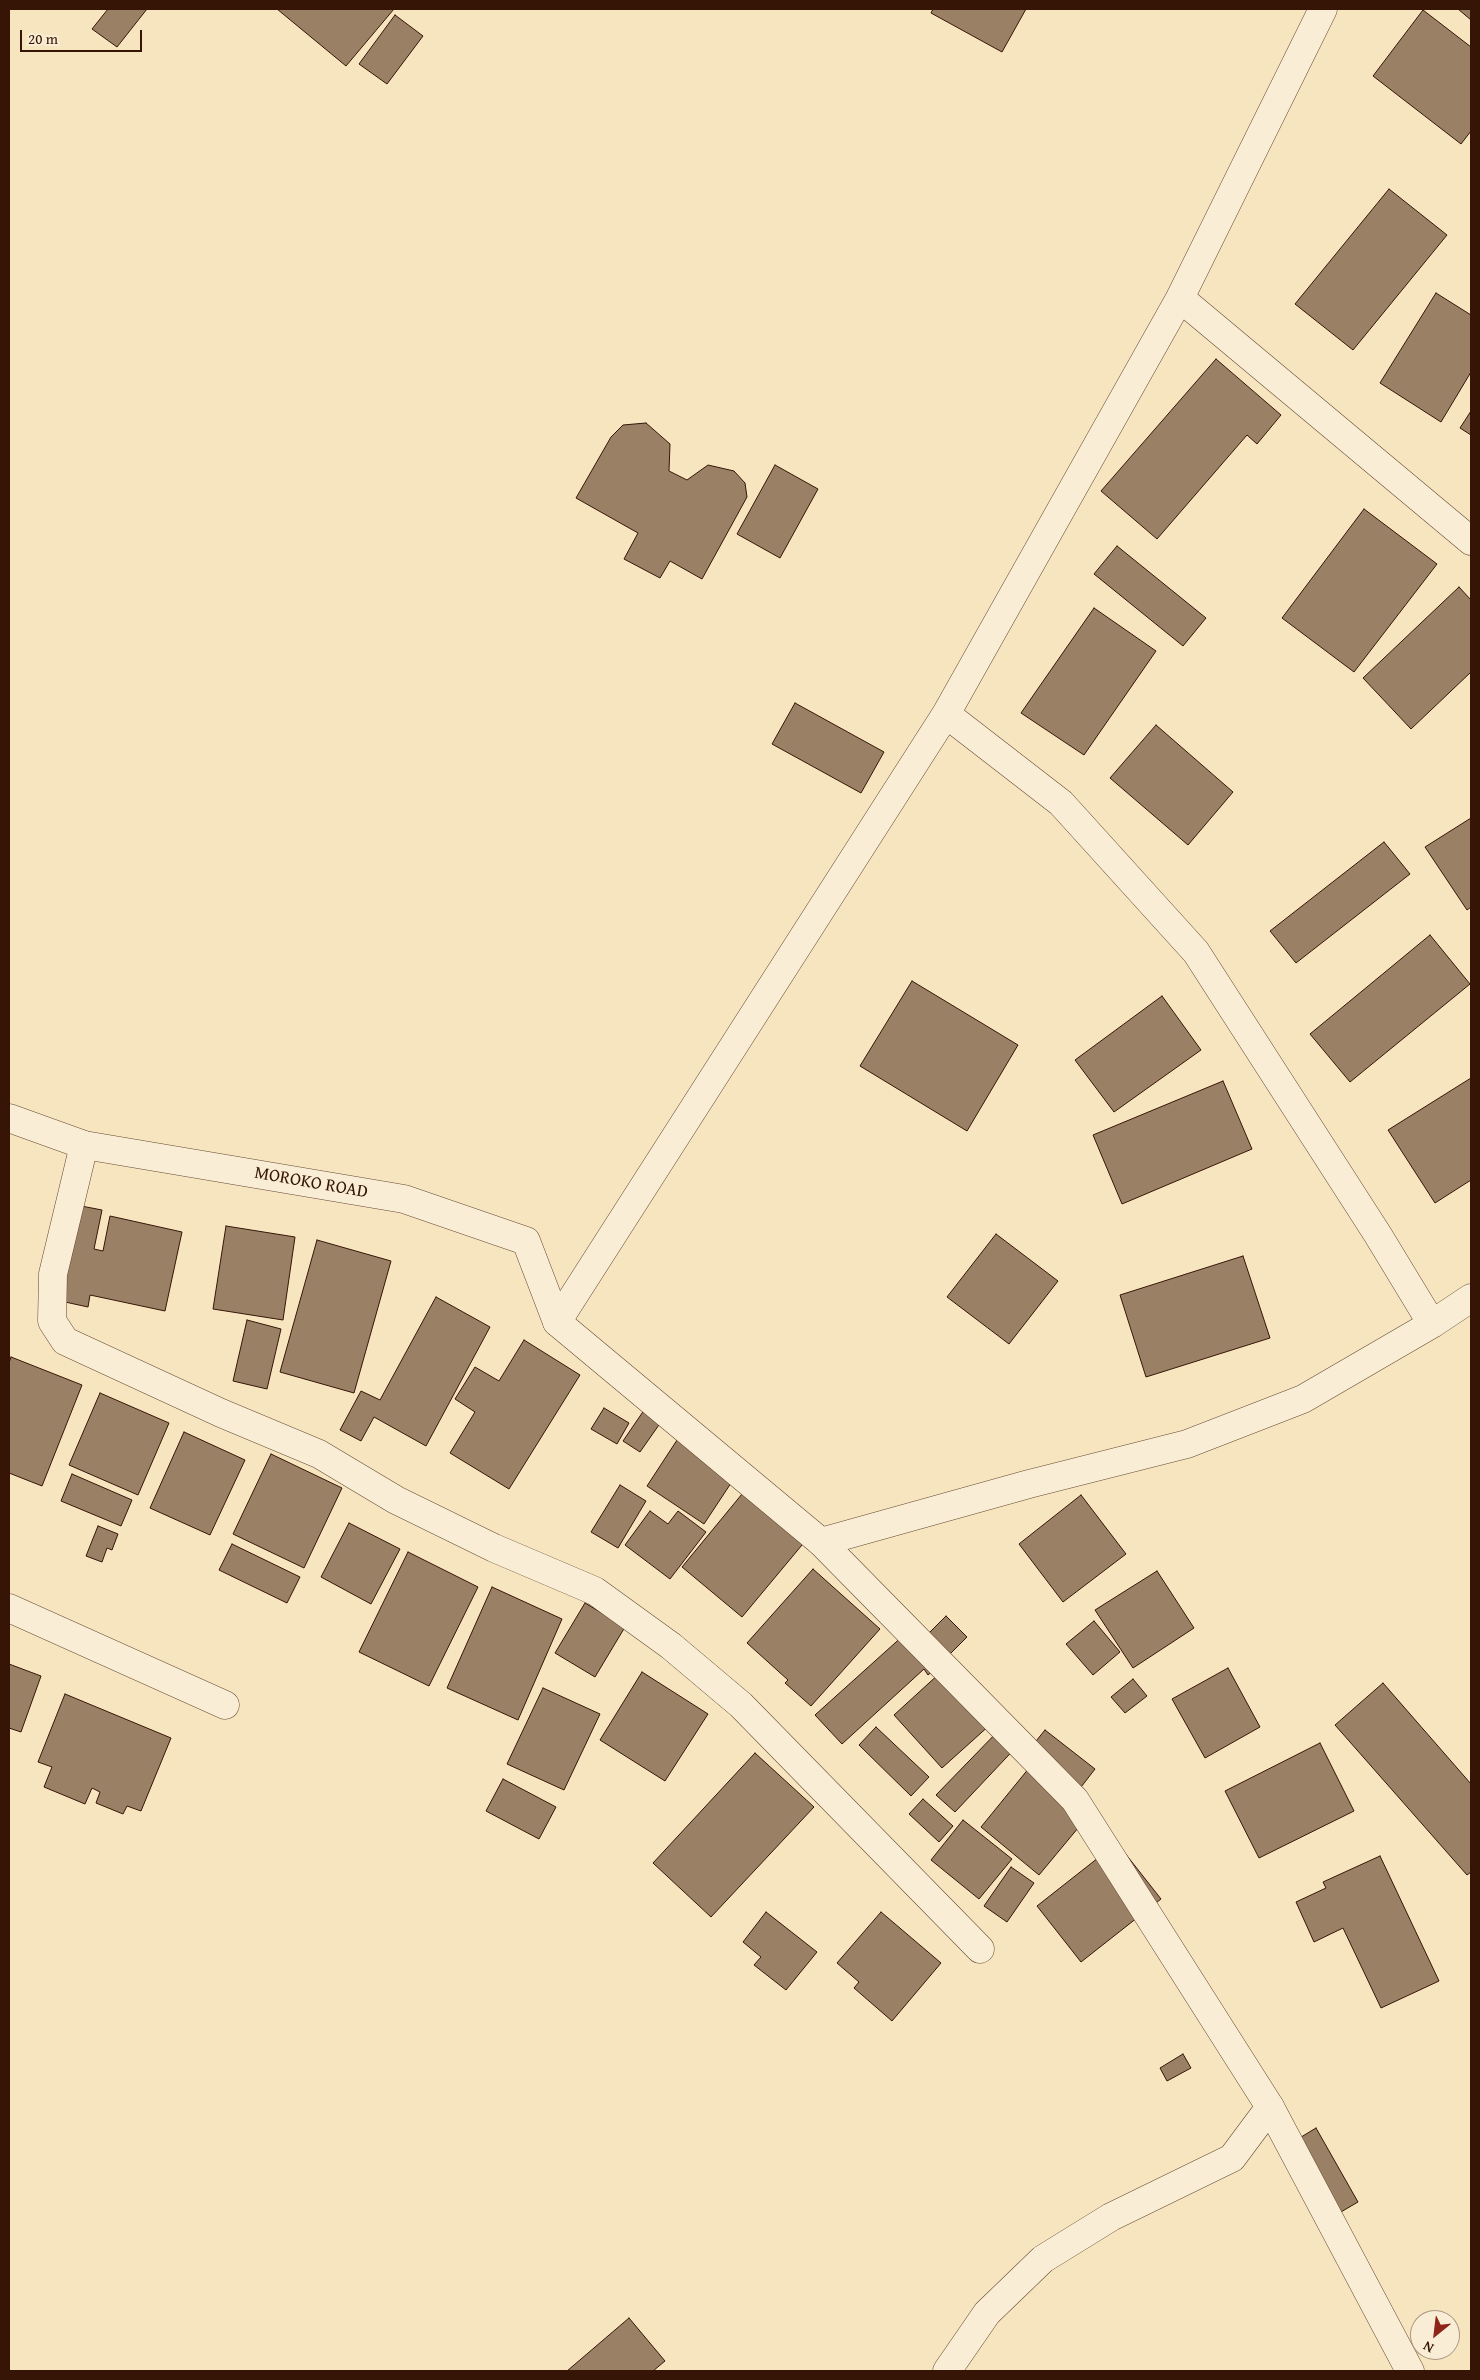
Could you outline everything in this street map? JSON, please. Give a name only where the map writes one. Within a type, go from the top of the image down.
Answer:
[{"type":"street","points":[[1323,9],[1180,298],[946,714],[557,1322],[821,1542],[1075,1800],[1270,2107],[1410,2371]]},
{"type":"street","points":[[1180,298],[1471,541]]},
{"type":"street","points":[[946,714],[1061,803],[1196,952],[1372,1226],[1432,1324]]},
{"type":"street","name":"MOROKO ROAD","points":[[9,1118],[84,1145],[404,1199],[526,1241],[557,1322]]},
{"type":"street","points":[[84,1145],[53,1274],[52,1321],[65,1341],[221,1413],[319,1454],[396,1500],[494,1548],[595,1591],[671,1646],[741,1705],[980,1948]]},
{"type":"street","points":[[821,1542],[1029,1484],[1187,1444],[1303,1399],[1432,1324],[1471,1298]]},
{"type":"street","points":[[9,1608],[224,1705]]},
{"type":"street","points":[[947,2371],[987,2313],[1043,2259],[1111,2217],[1232,2158],[1270,2107]]},
{"type":"building","points":[[108,9],[147,9],[117,47],[92,29]]},
{"type":"building","points":[[277,9],[394,9],[346,66]]},
{"type":"building","points":[[933,9],[1026,9],[1002,52],[931,13]]},
{"type":"building","points":[[1458,9],[1471,9],[1471,20]]},
{"type":"building","points":[[1423,10],[1471,47],[1471,131],[1461,144],[1373,76]]},
{"type":"building","points":[[395,15],[423,36],[387,84],[359,64]]},
{"type":"building","points":[[1389,189],[1447,235],[1353,350],[1295,304]]},
{"type":"building","points":[[1436,293],[1471,315],[1471,372],[1441,422],[1380,383]]},
{"type":"building","points":[[1216,359],[1281,415],[1257,444],[1247,435],[1157,539],[1101,491]]},
{"type":"building","points":[[1471,411],[1471,435],[1460,428]]},
{"type":"building","points":[[646,423],[670,444],[669,471],[687,480],[708,465],[734,471],[745,483],[747,497],[702,579],[670,561],[660,578],[624,559],[638,533],[576,498],[611,437],[623,425]]},
{"type":"building","points":[[775,465],[818,489],[780,558],[737,534]]},
{"type":"building","points":[[1364,509],[1437,564],[1354,672],[1282,618]]},
{"type":"building","points":[[1117,546],[1206,618],[1183,646],[1094,574]]},
{"type":"building","points":[[1459,587],[1471,600],[1471,672],[1411,729],[1363,678]]},
{"type":"building","points":[[1094,608],[1156,651],[1084,755],[1021,713]]},
{"type":"building","points":[[795,703],[884,752],[861,793],[772,744]]},
{"type":"building","points":[[1156,725],[1233,792],[1188,845],[1110,778]]},
{"type":"building","points":[[1471,818],[1471,907],[1467,910],[1425,847]]},
{"type":"building","points":[[1384,842],[1410,874],[1296,963],[1270,931]]},
{"type":"building","points":[[1430,935],[1470,984],[1350,1082],[1310,1034]]},
{"type":"building","points":[[912,981],[1018,1045],[967,1131],[860,1066]]},
{"type":"building","points":[[1162,996],[1201,1050],[1114,1112],[1075,1060]]},
{"type":"building","points":[[1471,1078],[1471,1180],[1435,1203],[1388,1130]]},
{"type":"building","points":[[1223,1081],[1252,1149],[1122,1204],[1093,1135]]},
{"type":"building","points":[[76,1205],[102,1210],[94,1249],[103,1251],[110,1216],[182,1232],[165,1311],[90,1295],[88,1307],[56,1300]]},
{"type":"building","points":[[226,1226],[295,1237],[283,1320],[213,1309]]},
{"type":"building","points":[[996,1234],[1058,1281],[1009,1344],[947,1297]]},
{"type":"building","points":[[317,1240],[391,1261],[354,1393],[280,1372]]},
{"type":"building","points":[[1243,1256],[1270,1338],[1146,1377],[1120,1295]]},
{"type":"building","points":[[436,1297],[490,1327],[426,1446],[374,1417],[361,1441],[340,1430],[361,1391],[380,1400]]},
{"type":"building","points":[[247,1320],[281,1329],[267,1389],[233,1381]]},
{"type":"building","points":[[524,1340],[580,1375],[509,1489],[450,1453],[475,1412],[455,1399],[475,1367],[499,1381]]},
{"type":"building","points":[[11,1357],[82,1385],[42,1486],[9,1473],[9,1363]]},
{"type":"building","points":[[100,1393],[169,1423],[138,1495],[69,1465]]},
{"type":"building","points":[[651,1400],[668,1412],[640,1452],[623,1441]]},
{"type":"building","points":[[604,1408],[629,1423],[617,1444],[591,1429]]},
{"type":"building","points":[[184,1432],[245,1460],[210,1535],[150,1508]]},
{"type":"building","points":[[681,1434],[739,1471],[704,1524],[647,1486]]},
{"type":"building","points":[[271,1454],[342,1488],[304,1568],[233,1534]]},
{"type":"building","points":[[72,1474],[132,1500],[121,1526],[61,1501]]},
{"type":"building","points":[[756,1477],[817,1527],[742,1617],[682,1567]]},
{"type":"building","points":[[620,1485],[646,1501],[618,1548],[591,1532]]},
{"type":"building","points":[[1081,1495],[1126,1554],[1063,1602],[1019,1544]]},
{"type":"building","points":[[650,1511],[668,1524],[678,1511],[706,1532],[670,1579],[625,1545]]},
{"type":"building","points":[[349,1523],[400,1549],[371,1604],[321,1577]]},
{"type":"building","points":[[98,1526],[118,1534],[112,1550],[107,1548],[102,1562],[86,1556]]},
{"type":"building","points":[[232,1544],[300,1577],[287,1603],[219,1570]]},
{"type":"building","points":[[408,1552],[478,1587],[429,1686],[359,1652]]},
{"type":"building","points":[[813,1569],[880,1629],[811,1706],[785,1683],[788,1680],[747,1643]]},
{"type":"building","points":[[1157,1571],[1194,1628],[1133,1668],[1095,1610]]},
{"type":"building","points":[[492,1587],[562,1619],[518,1720],[447,1688]]},
{"type":"building","points":[[585,1603],[625,1627],[595,1677],[555,1653]]},
{"type":"building","points":[[946,1616],[967,1637],[946,1658],[925,1637]]},
{"type":"building","points":[[1094,1621],[1120,1652],[1093,1675],[1066,1644]]},
{"type":"building","points":[[905,1634],[936,1668],[928,1675],[924,1669],[842,1744],[815,1715]]},
{"type":"building","points":[[952,1662],[1001,1715],[942,1768],[894,1715]]},
{"type":"building","points":[[9,1664],[41,1676],[21,1732],[9,1728]]},
{"type":"building","points":[[1228,1668],[1260,1727],[1205,1758],[1172,1699]]},
{"type":"building","points":[[642,1672],[708,1714],[665,1781],[600,1740]]},
{"type":"building","points":[[1133,1679],[1147,1696],[1125,1713],[1111,1697]]},
{"type":"building","points":[[1383,1683],[1471,1784],[1471,1872],[1467,1875],[1335,1725]]},
{"type":"building","points":[[543,1688],[600,1714],[564,1790],[507,1764]]},
{"type":"building","points":[[65,1694],[171,1738],[141,1811],[127,1806],[123,1814],[96,1803],[100,1792],[92,1788],[85,1804],[44,1787],[52,1767],[38,1762]]},
{"type":"building","points":[[1004,1725],[1022,1741],[955,1812],[936,1795]]},
{"type":"building","points":[[876,1727],[929,1777],[911,1796],[859,1745]]},
{"type":"building","points":[[1045,1730],[1095,1769],[1078,1791],[1028,1751]]},
{"type":"building","points":[[1320,1743],[1354,1811],[1259,1858],[1225,1791]]},
{"type":"building","points":[[755,1753],[814,1807],[711,1917],[653,1863]]},
{"type":"building","points":[[1034,1762],[1093,1810],[1039,1875],[981,1827]]},
{"type":"building","points":[[503,1779],[556,1807],[539,1839],[486,1811]]},
{"type":"building","points":[[923,1799],[953,1826],[939,1842],[909,1814]]},
{"type":"building","points":[[963,1820],[1012,1859],[979,1899],[931,1860]]},
{"type":"building","points":[[1117,1843],[1161,1899],[1081,1962],[1037,1906]]},
{"type":"building","points":[[1380,1856],[1439,1981],[1381,2008],[1343,1928],[1314,1942],[1296,1902],[1326,1888],[1323,1882]]},
{"type":"building","points":[[1011,1867],[1034,1883],[1007,1922],[984,1906]]},
{"type":"building","points":[[766,1912],[817,1952],[786,1990],[754,1965],[761,1957],[743,1942]]},
{"type":"building","points":[[881,1912],[941,1963],[892,2021],[854,1988],[859,1982],[837,1963]]},
{"type":"building","points":[[1183,2054],[1191,2068],[1167,2081],[1160,2068]]},
{"type":"building","points":[[1316,2128],[1358,2202],[1334,2216],[1293,2142]]},
{"type":"building","points":[[629,2318],[665,2361],[653,2371],[567,2371]]}]
